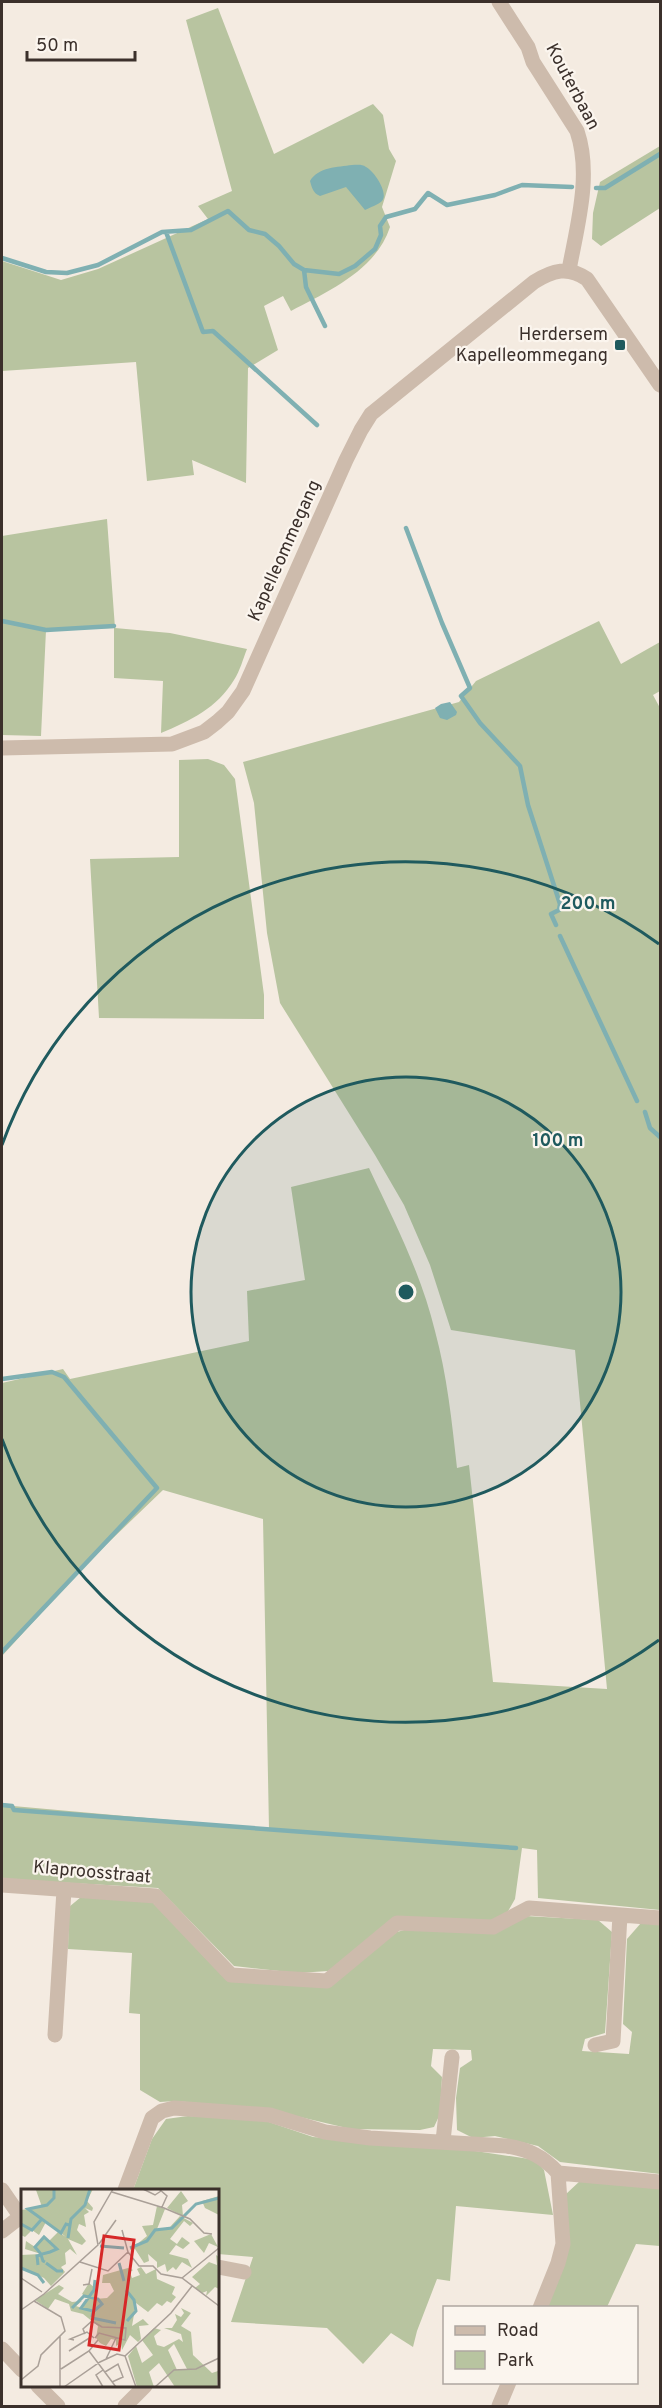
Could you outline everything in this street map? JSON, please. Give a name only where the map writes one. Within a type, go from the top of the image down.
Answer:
[{"type":"street","name":"Kouterbaan","points":[[499,2],[528,47],[533,62],[577,131],[581,142],[584,164],[569,270]]},
{"type":"street","points":[[569,270],[587,279],[594,287],[660,385]]},
{"type":"street","name":"Kapelleommegang","points":[[2,748],[172,744],[204,732],[217,722],[243,691],[346,460],[371,414],[534,282],[553,272],[569,270]]},
{"type":"street","name":"Klaproosstraat","points":[[2,1885],[156,1896],[231,1975],[327,1981],[397,1923],[493,1927],[530,1908],[660,1918]]},
{"type":"street","points":[[55,2035],[64,1890]]},
{"type":"street","points":[[595,2045],[613,2041],[620,1915]]},
{"type":"street","points":[[443,2141],[452,2057]]},
{"type":"street","points":[[125,2189],[152,2118],[162,2111],[174,2108],[270,2115],[326,2132],[370,2138],[443,2141],[529,2150],[546,2160],[558,2173],[563,2244],[558,2263],[540,2306]]},
{"type":"street","points":[[558,2173],[660,2182]]},
{"type":"street","points":[[2,2190],[21,2218],[2,2231]]},
{"type":"street","points":[[219,2267],[244,2272]]},
{"type":"street","points":[[2,2349],[21,2369]]},
{"type":"street","points":[[499,2406],[508,2384]]},
{"type":"street","points":[[40,2387],[58,2406]]},
{"type":"street","points":[[125,2406],[143,2387]]},
{"type":"green space","points":[[218,8],[274,154],[373,104],[383,115],[389,149],[396,161],[382,207],[390,227],[374,255],[350,278],[291,311],[283,296],[264,306],[278,350],[248,368],[246,483],[192,460],[194,475],[147,481],[136,362],[2,371],[2,261],[61,280],[98,269],[208,219],[198,206],[232,191],[186,20]]},
{"type":"green space","points":[[660,146],[660,208],[601,246],[592,239],[593,213],[600,182]]},
{"type":"green space","points":[[107,519],[115,628],[170,633],[247,649],[238,673],[227,690],[211,706],[182,724],[161,733],[163,681],[114,678],[114,628],[46,630],[41,736],[2,735],[2,536]]},
{"type":"green space","points":[[599,621],[621,664],[660,642],[660,691],[653,695],[660,708],[660,1910],[538,1898],[537,1850],[522,1848],[515,1899],[507,1913],[489,1921],[419,1917],[328,1971],[298,1973],[234,1966],[158,1888],[2,1879],[2,1805],[269,1829],[263,1519],[163,1490],[84,1566],[2,1656],[2,1383],[63,1369],[70,1379],[249,1341],[247,1291],[305,1280],[291,1187],[369,1168],[406,1248],[429,1310],[446,1382],[457,1468],[469,1465],[493,1682],[607,1689],[575,1350],[451,1330],[430,1265],[404,1205],[280,1003],[267,933],[254,803],[243,762],[459,702],[476,681]]},
{"type":"green space","points":[[208,759],[224,765],[235,779],[264,995],[264,1019],[99,1018],[90,859],[179,857],[179,760]]},
{"type":"green space","points":[[81,1897],[150,1899],[214,1967],[321,1986],[393,1933],[412,1928],[492,1932],[525,1916],[598,1920],[612,1932],[605,2033],[585,2039],[582,2051],[629,2054],[632,2032],[623,2024],[627,1939],[641,1923],[660,1924],[660,2174],[560,2162],[538,2146],[495,2136],[473,2138],[457,2130],[456,2098],[460,2068],[472,2060],[471,2050],[433,2049],[431,2066],[442,2077],[440,2114],[434,2127],[420,2130],[351,2129],[266,2109],[175,2101],[160,2102],[140,2090],[140,2014],[129,2013],[132,1953],[68,1949],[69,1907]]},
{"type":"green space","points":[[188,2116],[266,2121],[313,2137],[462,2149],[536,2160],[544,2170],[553,2215],[456,2206],[450,2281],[437,2279],[413,2347],[391,2333],[363,2364],[327,2328],[231,2322],[253,2257],[219,2254],[219,2189],[133,2189],[152,2139],[166,2119]]},
{"type":"green space","points":[[581,2180],[660,2186],[660,2246],[636,2244],[607,2306],[546,2306],[565,2195]]},
{"type":"water","points":[[364,166],[376,177],[384,193],[381,202],[365,210],[346,187],[320,196],[314,192],[310,181],[318,173],[329,168]]},
{"type":"water","points":[[450,702],[457,712],[456,715],[447,720],[440,718],[435,708]]},
{"type":"waterway","points":[[596,188],[605,188],[660,154]]},
{"type":"waterway","points":[[2,258],[46,272],[67,273],[98,265],[162,232],[191,230],[228,211],[249,230],[265,234],[294,264],[304,270],[339,274],[355,266],[375,249],[381,235],[380,226],[386,217],[415,209],[428,193],[447,205],[495,195],[522,185],[572,187]]},
{"type":"waterway","points":[[166,232],[203,332],[213,331],[317,425]]},
{"type":"waterway","points":[[304,270],[306,287],[325,326]]},
{"type":"waterway","points":[[406,528],[442,623],[470,688],[461,696],[480,723],[520,766],[528,805],[560,904],[559,910],[551,914],[556,925]]},
{"type":"waterway","points":[[2,621],[46,630],[114,626]]},
{"type":"waterway","points":[[560,936],[637,1101]]},
{"type":"waterway","points":[[645,1112],[650,1128],[660,1137]]},
{"type":"waterway","points":[[2,1379],[52,1372],[64,1377],[157,1488],[2,1652]]},
{"type":"waterway","points":[[2,1805],[12,1806],[14,1810],[516,1848]]},
{"type":"place","name":"Herdersem Kapelleommegang","points":[[620,345]]}]
